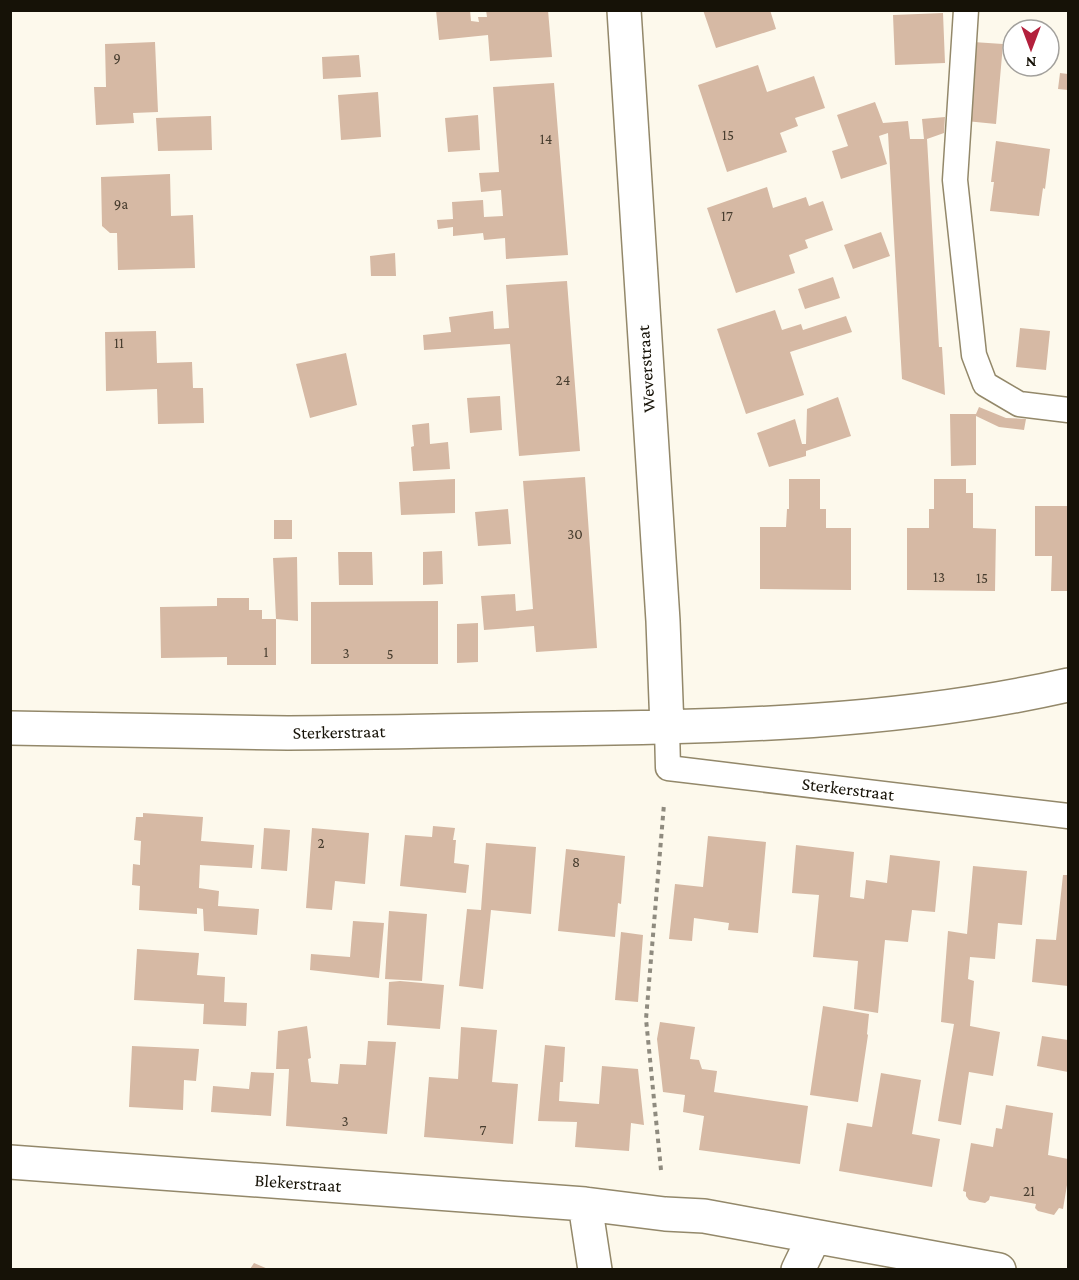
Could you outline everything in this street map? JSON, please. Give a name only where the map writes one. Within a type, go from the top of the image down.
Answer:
[{"type":"street","name":"Weverstraat","points":[[624,10],[668,728]]},
{"type":"street","name":"Sterkerstraat","points":[[10,728],[288,733],[668,728],[794,723],[923,711],[1021,696],[1068,685]]},
{"type":"street","name":"Blekerstraat","points":[[10,1162],[585,1204],[665,1214],[704,1216],[999,1269]]},
{"type":"street","points":[[585,1204],[595,1269]]},
{"type":"street","points":[[798,1269],[814,1237]]},
{"type":"lane","points":[[966,10],[955,180],[975,355],[986,384],[1019,404],[1068,410]]},
{"type":"lane","points":[[668,728],[668,768]]},
{"type":"lane","name":"Sterkerstraat","points":[[668,768],[1068,816]]},
{"type":"path","points":[[665,1214],[646,1019],[668,768]]},
{"type":"building","points":[[436,10],[470,10],[471,21],[479,22],[478,17],[487,17],[486,10],[548,10],[552,57],[490,61],[488,35],[439,40]]},
{"type":"building","points":[[703,10],[770,10],[776,29],[716,48]]},
{"type":"building","points":[[943,13],[945,63],[895,65],[893,15]]},
{"type":"building","points":[[155,42],[158,112],[133,113],[134,123],[96,125],[94,87],[106,87],[105,44]]},
{"type":"building","points":[[973,42],[1001,44],[996,124],[966,121]]},
{"type":"building","points":[[359,55],[361,77],[323,79],[322,57]]},
{"type":"building","points":[[758,65],[767,92],[814,76],[825,108],[795,118],[798,126],[780,133],[787,152],[727,172],[698,85]]},
{"type":"building","points":[[1061,73],[1068,74],[1068,90],[1058,89]]},
{"type":"building","points":[[554,83],[568,255],[506,259],[505,238],[484,240],[483,233],[453,236],[453,227],[438,229],[437,220],[453,219],[452,202],[483,200],[484,217],[503,216],[501,190],[481,192],[479,173],[499,172],[493,87]]},
{"type":"building","points":[[378,92],[381,137],[341,140],[338,95]]},
{"type":"building","points":[[875,102],[883,123],[908,121],[910,139],[924,139],[922,119],[945,117],[944,133],[927,139],[939,347],[942,347],[945,395],[902,379],[888,133],[879,136],[887,164],[841,179],[832,151],[848,146],[837,115]]},
{"type":"building","points":[[478,115],[480,150],[448,152],[445,118]]},
{"type":"building","points":[[211,116],[212,150],[158,151],[156,118]]},
{"type":"building","points":[[996,141],[1050,149],[1039,216],[990,211]]},
{"type":"building","points":[[170,174],[171,216],[193,215],[195,268],[118,270],[117,233],[110,233],[102,226],[101,177]]},
{"type":"building","points":[[767,187],[773,208],[806,197],[809,206],[823,201],[833,230],[805,240],[808,248],[789,255],[795,273],[736,293],[707,208]]},
{"type":"building","points":[[881,232],[890,256],[853,269],[844,245]]},
{"type":"building","points":[[395,253],[396,276],[371,276],[370,256]]},
{"type":"building","points":[[833,277],[840,298],[805,309],[798,289]]},
{"type":"building","points":[[567,281],[580,451],[519,456],[510,344],[424,350],[423,335],[451,332],[449,317],[493,311],[494,329],[509,328],[506,285]]},
{"type":"building","points":[[775,310],[782,330],[801,324],[803,330],[846,316],[852,332],[790,352],[804,395],[746,414],[717,329]]},
{"type":"building","points":[[1020,328],[1050,331],[1046,370],[1016,367]]},
{"type":"building","points":[[156,331],[157,363],[192,362],[193,388],[203,388],[204,423],[158,424],[157,389],[106,391],[105,332]]},
{"type":"building","points":[[346,353],[357,405],[310,418],[296,364]]},
{"type":"building","points":[[500,396],[502,430],[470,433],[467,398]]},
{"type":"building","points":[[838,397],[851,436],[806,451],[806,456],[769,467],[757,433],[795,419],[802,444],[806,444],[807,409]]},
{"type":"building","points":[[979,407],[1006,418],[1026,419],[1024,430],[999,427],[976,416],[976,465],[951,466],[950,414],[976,414]]},
{"type":"building","points":[[429,423],[430,444],[448,442],[450,469],[413,471],[412,425]]},
{"type":"building","points":[[585,477],[597,648],[536,652],[534,626],[484,630],[481,596],[515,594],[516,611],[533,609],[523,481]]},
{"type":"building","points":[[455,479],[455,513],[401,515],[399,482]]},
{"type":"building","points":[[789,479],[820,479],[820,509],[826,509],[826,528],[851,528],[851,590],[760,589],[760,527],[786,527],[787,509],[789,509]]},
{"type":"building","points":[[934,479],[966,479],[966,493],[973,493],[973,528],[996,529],[995,591],[907,590],[907,528],[929,528],[929,509],[934,509]]},
{"type":"building","points":[[1035,506],[1068,506],[1068,591],[1051,591],[1052,556],[1035,556]]},
{"type":"building","points":[[508,509],[511,544],[478,546],[475,512]]},
{"type":"building","points":[[274,520],[292,520],[292,539],[274,539]]},
{"type":"building","points":[[442,551],[443,584],[423,585],[423,552]]},
{"type":"building","points":[[338,552],[372,552],[373,585],[339,585]]},
{"type":"building","points":[[297,557],[298,621],[276,619],[273,558]]},
{"type":"building","points":[[217,598],[249,598],[249,610],[262,610],[262,619],[276,619],[276,665],[227,665],[227,657],[161,658],[160,607],[217,606]]},
{"type":"building","points":[[438,601],[438,664],[311,664],[311,602]]},
{"type":"building","points":[[478,623],[478,662],[457,663],[457,624]]},
{"type":"building","points":[[143,813],[203,817],[201,841],[254,845],[252,868],[200,865],[199,888],[219,891],[218,906],[259,909],[257,935],[204,931],[203,909],[197,908],[197,914],[139,910],[140,886],[132,885],[133,864],[140,865],[141,841],[134,840],[136,817],[143,817]]},
{"type":"building","points":[[433,826],[455,828],[454,863],[469,865],[466,893],[400,886],[405,835],[432,837]]},
{"type":"building","points":[[264,828],[290,830],[287,871],[261,869]]},
{"type":"building","points":[[312,828],[369,833],[365,884],[335,881],[332,910],[306,908]]},
{"type":"building","points":[[708,836],[766,842],[758,933],[728,930],[729,923],[694,918],[692,941],[669,939],[675,884],[703,887]]},
{"type":"building","points":[[486,843],[536,847],[531,914],[491,910],[483,989],[459,986],[467,909],[481,910]]},
{"type":"building","points":[[796,845],[854,852],[850,897],[864,899],[866,880],[887,883],[890,855],[940,861],[935,912],[912,910],[908,942],[885,940],[878,1013],[854,1009],[858,961],[813,957],[819,895],[792,893]]},
{"type":"building","points":[[566,849],[625,856],[621,904],[618,903],[615,937],[558,931]]},
{"type":"building","points":[[973,866],[1027,871],[1022,925],[998,923],[995,959],[970,957],[968,979],[974,981],[970,1026],[1000,1032],[993,1076],[969,1072],[961,1125],[938,1121],[954,1024],[941,1022],[948,931],[967,934]]},
{"type":"building","points":[[1063,875],[1068,875],[1068,986],[1032,982],[1036,939],[1056,940]]},
{"type":"building","points":[[389,911],[427,914],[422,981],[385,979]]},
{"type":"building","points":[[353,921],[384,923],[379,978],[310,970],[311,954],[350,957]]},
{"type":"building","points":[[621,932],[643,935],[638,1002],[615,1000]]},
{"type":"building","points":[[137,949],[199,953],[197,975],[225,977],[224,1002],[247,1003],[246,1026],[203,1024],[204,1004],[134,1000]]},
{"type":"building","points":[[389,982],[444,985],[440,1029],[387,1025]]},
{"type":"building","points":[[823,1006],[869,1014],[858,1102],[810,1095]]},
{"type":"building","points":[[660,1022],[695,1027],[690,1059],[699,1060],[702,1069],[717,1071],[714,1092],[808,1106],[800,1164],[699,1150],[704,1116],[683,1112],[685,1095],[663,1092],[657,1039]]},
{"type":"building","points":[[307,1026],[311,1082],[338,1084],[340,1064],[366,1065],[368,1041],[396,1042],[387,1134],[286,1126],[289,1069],[276,1069],[278,1031]]},
{"type":"building","points":[[461,1027],[497,1030],[492,1082],[518,1084],[513,1144],[424,1137],[429,1077],[458,1079]]},
{"type":"building","points":[[1042,1036],[1068,1040],[1068,1072],[1037,1066]]},
{"type":"building","points":[[545,1045],[565,1047],[563,1082],[560,1082],[559,1101],[599,1104],[602,1066],[638,1069],[644,1125],[631,1123],[629,1151],[575,1147],[577,1122],[538,1121]]},
{"type":"building","points":[[132,1046],[199,1049],[196,1081],[184,1080],[183,1110],[129,1107]]},
{"type":"building","points":[[251,1072],[274,1073],[271,1116],[211,1112],[213,1086],[249,1089]]},
{"type":"building","points":[[881,1073],[921,1080],[912,1134],[940,1139],[932,1187],[839,1171],[847,1123],[872,1127]]},
{"type":"building","points":[[1006,1105],[1053,1113],[1048,1155],[1068,1159],[1068,1179],[1063,1209],[1059,1208],[1054,1215],[1038,1211],[1035,1208],[1036,1204],[1014,1200],[990,1196],[985,1203],[969,1200],[966,1192],[963,1191],[971,1143],[993,1147],[996,1128],[1002,1129]]},
{"type":"building","points":[[254,1263],[268,1269],[250,1269]]}]
